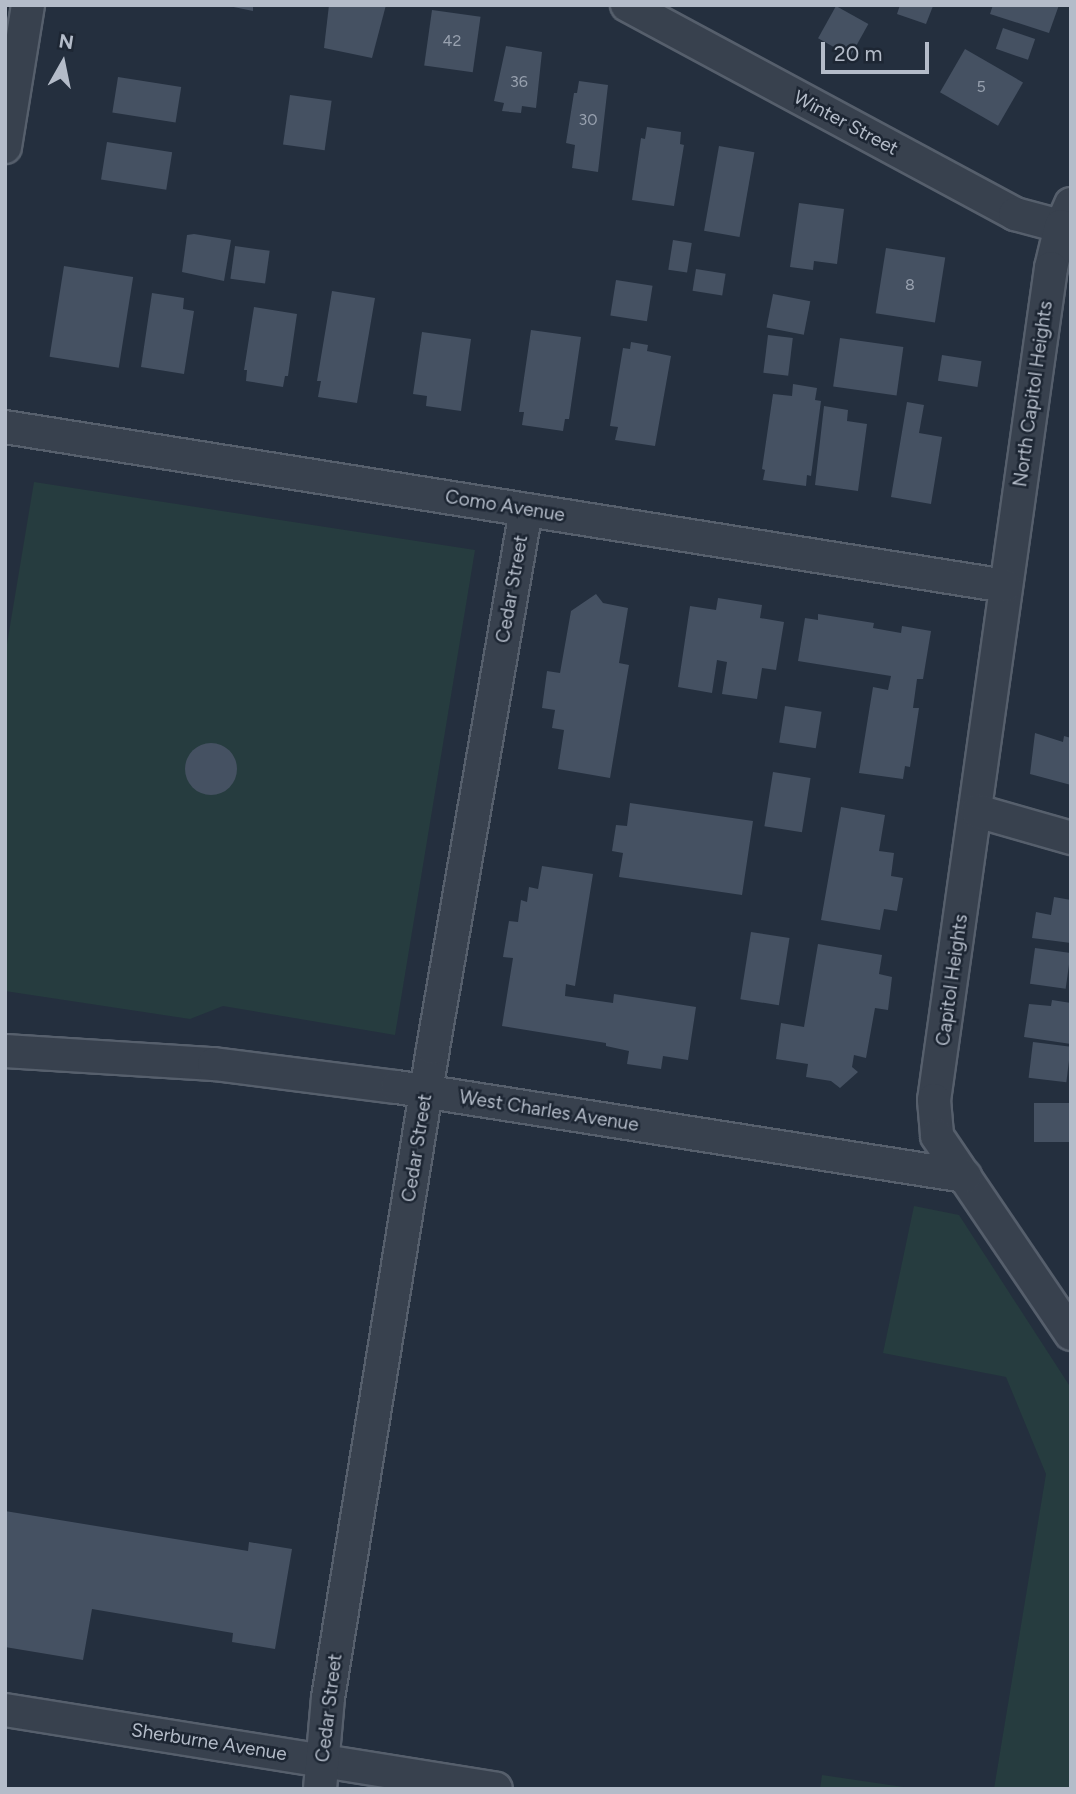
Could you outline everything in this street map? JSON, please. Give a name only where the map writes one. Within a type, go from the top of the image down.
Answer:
[{"type":"street","points":[[5,146],[28,5]]},
{"type":"street","name":"Winter Street","points":[[627,5],[1015,214],[1068,220]]},
{"type":"street","name":"North Capitol Heights","points":[[1005,586],[1051,268],[1068,220]]},
{"type":"street","name":"Como Avenue","points":[[5,427],[1005,586]]},
{"type":"street","name":"Cedar Street","points":[[321,1775],[328,1698],[426,1091],[526,510]]},
{"type":"street","name":"Capitol Heights","points":[[1005,586],[977,811],[934,1100],[937,1136],[1071,1334]]},
{"type":"street","points":[[977,811],[1071,838]]},
{"type":"street","name":"West Charles Avenue","points":[[5,1051],[214,1064],[426,1091],[965,1175]]},
{"type":"street","name":"Sherburne Avenue","points":[[5,1710],[321,1775],[496,1789]]},
{"type":"green space","points":[[34,482],[475,550],[395,1035],[223,1006],[190,1019],[5,991],[5,656]]},
{"type":"green space","points":[[914,1206],[959,1215],[1071,1388],[1071,1789],[994,1789],[1046,1474],[1006,1377],[883,1353]]},
{"type":"green space","points":[[822,1775],[917,1789],[820,1789]]},
{"type":"building","points":[[224,5],[253,5],[253,11]]},
{"type":"building","points":[[329,5],[386,5],[372,58],[324,48]]},
{"type":"building","points":[[900,5],[933,6],[926,24],[897,14]]},
{"type":"building","points":[[993,5],[1059,5],[1049,33],[990,14]]},
{"type":"building","points":[[836,6],[868,24],[850,56],[818,38]]},
{"type":"building","points":[[432,10],[481,17],[473,72],[424,65]]},
{"type":"building","points":[[1003,28],[1035,39],[1028,60],[996,49]]},
{"type":"building","points":[[506,46],[542,52],[536,108],[522,106],[521,113],[502,111],[504,103],[494,101]]},
{"type":"building","points":[[965,49],[1023,82],[998,126],[940,92]]},
{"type":"building","points":[[118,77],[181,87],[176,123],[112,113]]},
{"type":"building","points":[[579,81],[608,85],[598,172],[572,168],[575,145],[566,143],[574,93],[577,93]]},
{"type":"building","points":[[290,95],[332,101],[325,150],[283,145]]},
{"type":"building","points":[[647,127],[681,132],[680,144],[684,145],[674,206],[632,200],[641,138],[645,139]]},
{"type":"building","points":[[107,142],[172,152],[166,190],[101,180]]},
{"type":"building","points":[[719,146],[754,152],[740,237],[704,231]]},
{"type":"building","points":[[799,203],[844,209],[837,264],[814,261],[813,270],[790,267]]},
{"type":"building","points":[[187,235],[231,240],[224,281],[182,272]]},
{"type":"building","points":[[673,240],[692,243],[687,273],[668,270]]},
{"type":"building","points":[[235,246],[270,251],[265,284],[230,279]]},
{"type":"building","points":[[886,248],[945,257],[935,323],[876,313]]},
{"type":"building","points":[[64,266],[133,277],[119,368],[50,357]]},
{"type":"building","points":[[696,269],[726,274],[722,295],[693,291]]},
{"type":"building","points":[[616,280],[653,286],[647,321],[610,316]]},
{"type":"building","points":[[332,291],[375,298],[357,403],[318,397],[321,381],[317,381]]},
{"type":"building","points":[[152,293],[184,298],[183,309],[194,311],[184,374],[141,367]]},
{"type":"building","points":[[773,294],[810,301],[804,335],[767,327]]},
{"type":"building","points":[[254,307],[297,314],[288,376],[285,376],[283,387],[246,381],[247,370],[244,370]]},
{"type":"building","points":[[531,330],[581,337],[569,419],[565,419],[563,431],[522,425],[524,412],[519,412]]},
{"type":"building","points":[[422,332],[471,339],[461,411],[426,406],[427,396],[413,394]]},
{"type":"building","points":[[768,335],[793,338],[788,376],[763,373]]},
{"type":"building","points":[[840,338],[903,347],[897,395],[833,387]]},
{"type":"building","points":[[631,342],[648,345],[647,351],[671,356],[655,446],[615,440],[618,427],[610,426],[623,348],[630,349]]},
{"type":"building","points":[[942,355],[982,361],[977,387],[938,381]]},
{"type":"building","points":[[793,384],[817,388],[815,400],[821,401],[811,476],[807,475],[806,486],[763,480],[765,470],[762,469],[773,394],[792,396]]},
{"type":"building","points":[[907,402],[924,405],[919,433],[942,437],[931,504],[891,497]]},
{"type":"building","points":[[824,406],[848,410],[847,421],[867,424],[858,491],[815,485]]},
{"type":"building","points":[[596,594],[603,603],[628,608],[619,663],[629,665],[610,778],[558,769],[564,730],[552,728],[555,710],[542,708],[547,671],[560,673],[571,611]]},
{"type":"building","points":[[718,598],[762,605],[760,618],[784,622],[776,670],[762,668],[757,699],[722,694],[727,662],[717,660],[712,693],[678,687],[690,606],[716,610]]},
{"type":"building","points":[[818,614],[874,623],[873,628],[901,633],[902,626],[931,631],[923,679],[917,679],[913,708],[919,708],[910,767],[905,766],[903,779],[859,773],[873,687],[888,690],[891,676],[798,661],[805,618],[818,620]]},
{"type":"building","points":[[785,706],[822,712],[816,748],[779,743]]},
{"type":"building","points":[[1035,733],[1063,742],[1064,736],[1071,738],[1071,785],[1030,774]]},
{"type":"building","points":[[211,743],[221,745],[229,751],[235,759],[235,779],[229,787],[221,793],[211,795],[201,793],[193,787],[187,779],[185,769],[187,759],[193,751],[201,745]]},
{"type":"building","points":[[773,772],[811,778],[802,832],[764,826]]},
{"type":"building","points":[[630,803],[753,821],[742,895],[619,877],[623,853],[612,851],[616,825],[627,826]]},
{"type":"building","points":[[841,807],[885,815],[879,851],[894,853],[891,876],[903,878],[897,911],[884,909],[880,930],[821,920]]},
{"type":"building","points":[[542,866],[593,874],[575,986],[566,984],[565,996],[613,1003],[614,994],[696,1007],[688,1060],[663,1056],[661,1069],[627,1064],[629,1051],[606,1046],[606,1043],[502,1026],[513,958],[503,957],[509,921],[518,922],[521,900],[527,902],[529,887],[538,889]]},
{"type":"building","points":[[1054,897],[1071,900],[1071,943],[1032,938],[1036,912],[1051,915]]},
{"type":"building","points":[[751,932],[790,938],[779,1005],[740,999]]},
{"type":"building","points":[[818,944],[882,955],[879,974],[892,977],[888,1010],[875,1008],[866,1058],[854,1055],[852,1067],[858,1072],[840,1088],[831,1081],[806,1077],[808,1064],[776,1059],[781,1023],[804,1027]]},
{"type":"building","points":[[1035,948],[1071,953],[1066,989],[1030,984]]},
{"type":"building","points":[[1052,1000],[1071,1003],[1071,1044],[1024,1037],[1029,1004],[1051,1006]]},
{"type":"building","points":[[1033,1042],[1071,1047],[1066,1082],[1029,1078]]},
{"type":"building","points":[[1034,1103],[1071,1103],[1071,1142],[1034,1142]]},
{"type":"building","points":[[5,1511],[248,1551],[249,1542],[292,1549],[275,1649],[232,1642],[233,1633],[92,1609],[83,1660],[5,1647]]}]
